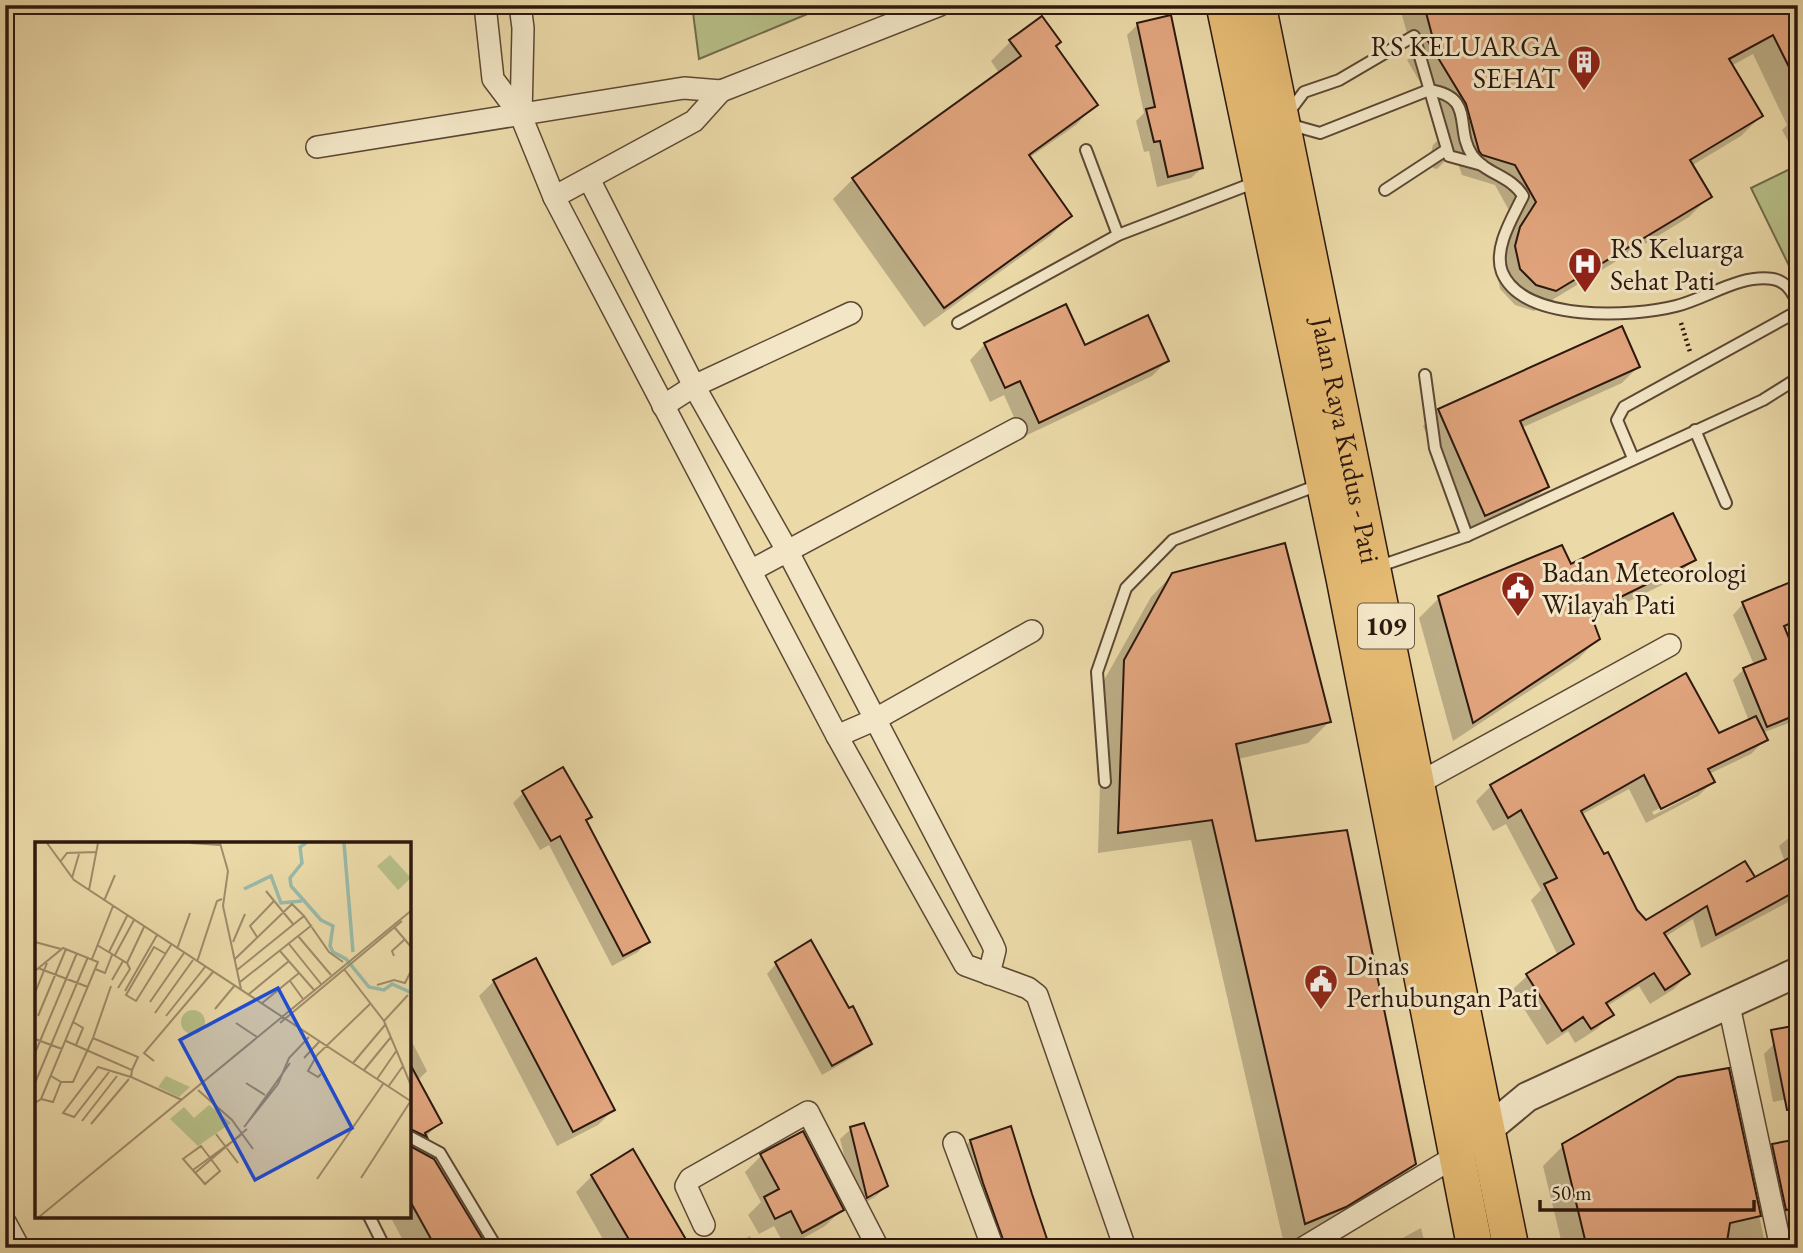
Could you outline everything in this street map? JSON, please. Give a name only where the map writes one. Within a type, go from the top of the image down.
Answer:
[{"type":"main road","name":"Jalan Raya Kudus - Pati","points":[[1224,5],[1266,127],[1359,573],[1456,1156],[1475,1248]]},
{"type":"main road","name":"Jalan Raya Kudus - Pati","points":[[1258,5],[1266,127],[1262,180],[1324,483],[1359,573],[1418,784],[1511,1248]]},
{"type":"street","points":[[485,5],[493,79],[521,116],[554,197],[837,736],[965,965],[1037,995],[1125,1248]]},
{"type":"street","points":[[520,5],[523,28],[521,116]]},
{"type":"street","points":[[317,147],[684,88],[721,91],[940,5]]},
{"type":"street","points":[[554,197],[694,121],[721,91]]},
{"type":"street","points":[[589,178],[694,386],[788,552],[992,943],[995,950],[989,974]]},
{"type":"street","points":[[663,406],[694,386],[852,313]]},
{"type":"street","points":[[752,570],[1016,429]]},
{"type":"street","points":[[837,736],[874,720],[1032,631]]},
{"type":"street","points":[[1418,784],[1670,645]]},
{"type":"street","points":[[1303,1248],[1456,1156],[1527,1097],[1798,972]]},
{"type":"street","points":[[1728,1002],[1781,1248]]},
{"type":"street","points":[[704,1225],[686,1186],[690,1179],[808,1112],[878,1248]]},
{"type":"street","points":[[954,1143],[993,1248]]},
{"type":"street","points":[[5,1222],[19,1248]]},
{"type":"lane","points":[[1266,127],[1304,92],[1339,80],[1414,36],[1446,150],[1456,160],[1482,165]]},
{"type":"lane","points":[[1266,127],[1320,133],[1429,90],[1446,93],[1460,108],[1471,155],[1518,187],[1523,196],[1500,253],[1503,272],[1517,289],[1568,313],[1676,306],[1741,282],[1771,279],[1791,291],[1798,305]]},
{"type":"lane","points":[[1086,150],[1118,235]]},
{"type":"lane","points":[[1385,190],[1446,150]]},
{"type":"lane","points":[[958,323],[1118,235],[1262,180]]},
{"type":"lane","points":[[1633,458],[1617,420],[1621,410],[1798,311]]},
{"type":"lane","points":[[1425,375],[1435,448],[1467,536]]},
{"type":"lane","points":[[1359,573],[1467,536],[1763,400],[1798,378]]},
{"type":"lane","points":[[1695,430],[1726,503]]},
{"type":"lane","points":[[1105,782],[1097,672],[1126,588],[1173,540],[1324,483]]},
{"type":"lane","points":[[411,1138],[440,1153],[497,1248]]},
{"type":"lane","points":[[370,1218],[385,1248]]},
{"type":"path","points":[[1676,306],[1695,368]]},
{"type":"green space","points":[[692,5],[829,5],[699,59]]},
{"type":"green space","points":[[1798,165],[1798,284],[1751,188]]},
{"type":"building","points":[[1424,5],[1798,5],[1798,85],[1773,35],[1729,59],[1763,116],[1690,160],[1712,197],[1556,291],[1536,285],[1520,269],[1515,246],[1520,227],[1536,202],[1515,165],[1482,155],[1479,151],[1466,104],[1426,38],[1432,35]]},
{"type":"building","points":[[1171,15],[1203,168],[1168,177],[1160,141],[1154,142],[1146,109],[1155,107],[1137,23]]},
{"type":"building","points":[[1042,16],[1061,42],[1056,46],[1098,105],[1029,155],[1072,216],[944,308],[852,178],[1021,56],[1009,40]]},
{"type":"building","points":[[1066,304],[1085,345],[1148,315],[1169,361],[1039,423],[1020,381],[1005,388],[984,343]]},
{"type":"building","points":[[1622,326],[1640,367],[1520,421],[1549,487],[1485,516],[1438,409]]},
{"type":"building","name":"Badan Meteorologi Wilayah Pati","points":[[1673,513],[1696,560],[1590,612],[1600,639],[1473,723],[1438,596],[1562,545],[1571,564]]},
{"type":"building","points":[[1285,543],[1331,722],[1236,744],[1256,841],[1347,830],[1416,1164],[1346,1207],[1305,1224],[1212,820],[1118,833],[1124,660],[1172,573]]},
{"type":"building","points":[[1798,579],[1798,620],[1784,626],[1798,660],[1798,678],[1790,681],[1798,701],[1798,714],[1767,727],[1743,668],[1766,659],[1742,602]]},
{"type":"building","points":[[1686,673],[1719,733],[1756,716],[1768,740],[1708,769],[1715,782],[1661,809],[1644,775],[1581,811],[1604,854],[1608,852],[1637,910],[1646,920],[1745,861],[1755,877],[1798,853],[1798,890],[1716,935],[1707,906],[1664,933],[1690,974],[1665,990],[1654,973],[1606,1003],[1614,1015],[1591,1029],[1583,1017],[1562,1031],[1526,974],[1574,944],[1544,884],[1557,878],[1521,810],[1508,818],[1490,785]]},
{"type":"building","points":[[563,767],[592,817],[586,820],[650,942],[623,956],[560,836],[551,841],[522,791]]},
{"type":"building","points":[[811,940],[849,1008],[853,1006],[872,1044],[832,1066],[775,962]]},
{"type":"building","points":[[536,958],[615,1110],[573,1132],[493,980]]},
{"type":"building","points":[[1798,1025],[1798,1109],[1787,1110],[1771,1030]]},
{"type":"building","points":[[411,1066],[442,1123],[425,1133],[427,1137],[411,1129]]},
{"type":"building","points":[[1729,1068],[1761,1216],[1730,1223],[1726,1248],[1587,1248],[1562,1144],[1678,1077]]},
{"type":"building","points":[[864,1123],[888,1186],[867,1198],[850,1127]]},
{"type":"building","points":[[1011,1126],[1050,1248],[1006,1248],[983,1183],[970,1140]]},
{"type":"building","points":[[803,1131],[844,1210],[802,1233],[791,1211],[775,1219],[764,1197],[779,1189],[760,1154]]},
{"type":"building","points":[[1798,1139],[1798,1208],[1786,1210],[1772,1144]]},
{"type":"building","points":[[411,1147],[434,1159],[488,1248],[436,1248],[411,1203]]},
{"type":"building","points":[[633,1149],[691,1248],[634,1248],[591,1175]]},
{"type":"place","name":"RS KELUARGA SEHAT","points":[[1584,92]]},
{"type":"place","name":"RS Keluarga Sehat Pati","points":[[1585,294]]},
{"type":"place","name":"Badan Meteorologi Wilayah Pati","points":[[1518,618]]},
{"type":"place","name":"Dinas Perhubungan Pati","points":[[1321,1011]]}]
